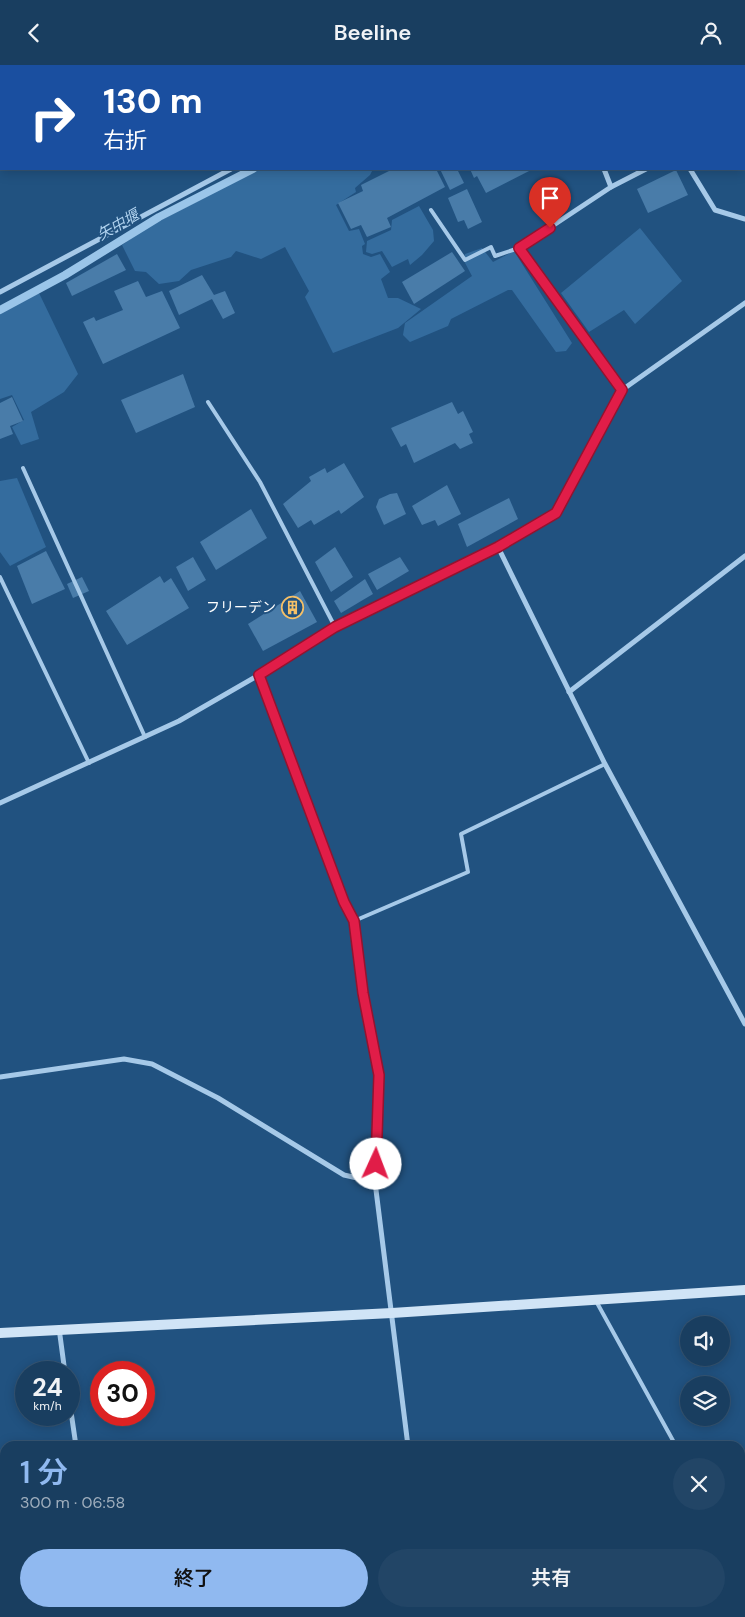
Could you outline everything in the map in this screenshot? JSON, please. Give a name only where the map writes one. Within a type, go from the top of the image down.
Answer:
[{"type":"street","points":[[0,292],[229,170]]},
{"type":"street","points":[[604,170],[611,187]]},
{"type":"street","points":[[622,390],[519,248],[611,187],[644,170]]},
{"type":"street","points":[[691,170],[715,211],[745,219]]},
{"type":"street","points":[[0,803],[179,721],[259,675],[335,627],[498,547],[556,513],[622,390],[745,303]]},
{"type":"street","points":[[498,547],[605,764],[745,1024]]},
{"type":"street","points":[[569,692],[745,556]]},
{"type":"street","points":[[259,675],[344,902],[354,921],[363,993],[379,1075],[375,1182],[407,1441]]},
{"type":"street","points":[[0,1077],[124,1059],[152,1064],[218,1098],[344,1175],[375,1182]]},
{"type":"street","points":[[0,1333],[59,1328],[392,1313],[745,1290]]},
{"type":"street","points":[[59,1328],[63,1361]]},
{"type":"street","points":[[73,1426],[75,1441]]},
{"type":"lane","points":[[432,210],[466,260],[491,247],[495,256],[519,248]]},
{"type":"lane","points":[[208,402],[260,482],[335,627]]},
{"type":"lane","points":[[23,469],[145,737]]},
{"type":"lane","points":[[0,577],[89,763]]},
{"type":"lane","points":[[354,921],[468,872],[461,834],[605,764]]},
{"type":"lane","points":[[595,1300],[673,1441]]},
{"type":"shaded area","points":[[257,170],[372,170],[370,175],[355,188],[356,192],[336,205],[349,231],[359,229],[365,244],[362,246],[363,254],[371,257],[380,254],[390,272],[381,279],[388,298],[398,298],[421,309],[398,328],[333,353],[305,297],[309,291],[285,247],[261,259],[236,251],[231,257],[191,270],[179,281],[159,284],[146,272],[135,271],[122,245],[146,228]]},
{"type":"shaded area","points":[[419,206],[433,230],[434,241],[422,255],[410,265],[408,259],[392,267],[382,251],[372,254],[366,252],[367,241],[391,230],[392,220]]},
{"type":"shaded area","points":[[640,228],[682,281],[635,324],[624,310],[589,332],[561,293]]},
{"type":"shaded area","points":[[482,248],[493,262],[514,251],[572,343],[566,351],[556,352],[512,290],[508,290],[451,319],[448,326],[410,342],[403,335],[405,323],[472,276],[464,261],[465,254]]},
{"type":"shaded area","points":[[39,293],[78,374],[64,392],[31,412],[39,439],[21,445],[12,427],[24,420],[12,395],[0,399],[0,313]]},
{"type":"shaded area","points":[[17,478],[46,547],[10,566],[0,552],[0,481]]},
{"type":"building","points":[[391,170],[436,170],[445,187],[387,218],[391,227],[367,237],[361,225],[351,229],[338,203],[363,191],[361,185]]},
{"type":"building","points":[[440,170],[458,170],[464,183],[450,190]]},
{"type":"building","points":[[470,170],[531,170],[486,193],[477,176],[474,178]]},
{"type":"building","points":[[676,170],[688,195],[648,213],[637,189]]},
{"type":"building","points":[[467,189],[482,222],[468,229],[464,220],[458,222],[448,198]]},
{"type":"building","points":[[452,252],[465,271],[414,304],[402,282]]},
{"type":"building","points":[[117,254],[126,270],[72,296],[66,283]]},
{"type":"building","points":[[202,275],[214,295],[225,291],[235,313],[223,319],[212,299],[179,315],[169,291]]},
{"type":"building","points":[[138,281],[146,297],[162,291],[180,328],[103,364],[83,322],[94,317],[96,321],[123,310],[114,291]]},
{"type":"building","points":[[183,374],[195,407],[136,433],[121,400]]},
{"type":"building","points":[[12,397],[23,421],[10,426],[13,434],[0,439],[0,403]]},
{"type":"building","points":[[452,402],[458,414],[463,411],[473,432],[469,434],[473,443],[460,449],[455,443],[414,463],[406,444],[401,447],[391,428]]},
{"type":"building","points":[[344,463],[364,497],[341,514],[339,510],[314,525],[311,520],[298,528],[283,504],[311,481],[309,477],[325,468],[327,473]]},
{"type":"building","points":[[447,485],[461,514],[438,526],[435,520],[422,525],[412,506]]},
{"type":"building","points":[[397,493],[406,514],[384,525],[376,507],[379,499]]},
{"type":"building","points":[[509,498],[518,519],[467,547],[458,524]]},
{"type":"building","name":"フリーデン","points":[[251,509],[267,538],[216,570],[200,542]]},
{"type":"building","points":[[335,547],[353,577],[331,592],[315,562]]},
{"type":"building","points":[[46,551],[65,589],[32,604],[17,566]]},
{"type":"building","points":[[193,557],[206,580],[188,591],[176,567]]},
{"type":"building","points":[[400,557],[409,571],[377,590],[368,574]]},
{"type":"building","points":[[160,576],[164,583],[171,578],[189,608],[127,645],[106,611]]},
{"type":"building","points":[[82,577],[89,591],[73,598],[67,584]]},
{"type":"building","points":[[365,579],[373,594],[341,613],[334,601]]},
{"type":"building","name":"フリーデン","points":[[300,591],[317,622],[263,651],[248,624]]},
{"type":"waterway","name":"矢中堰","points":[[0,310],[65,275],[159,217],[251,170]]},
{"type":"place","name":"フリーデン","points":[[292,607]]},
{"type":"route","points":[[376,1164],[379,1075],[363,993],[354,921],[344,902],[259,675],[335,627],[498,547],[556,513],[622,390],[519,248],[550,228]]}]
